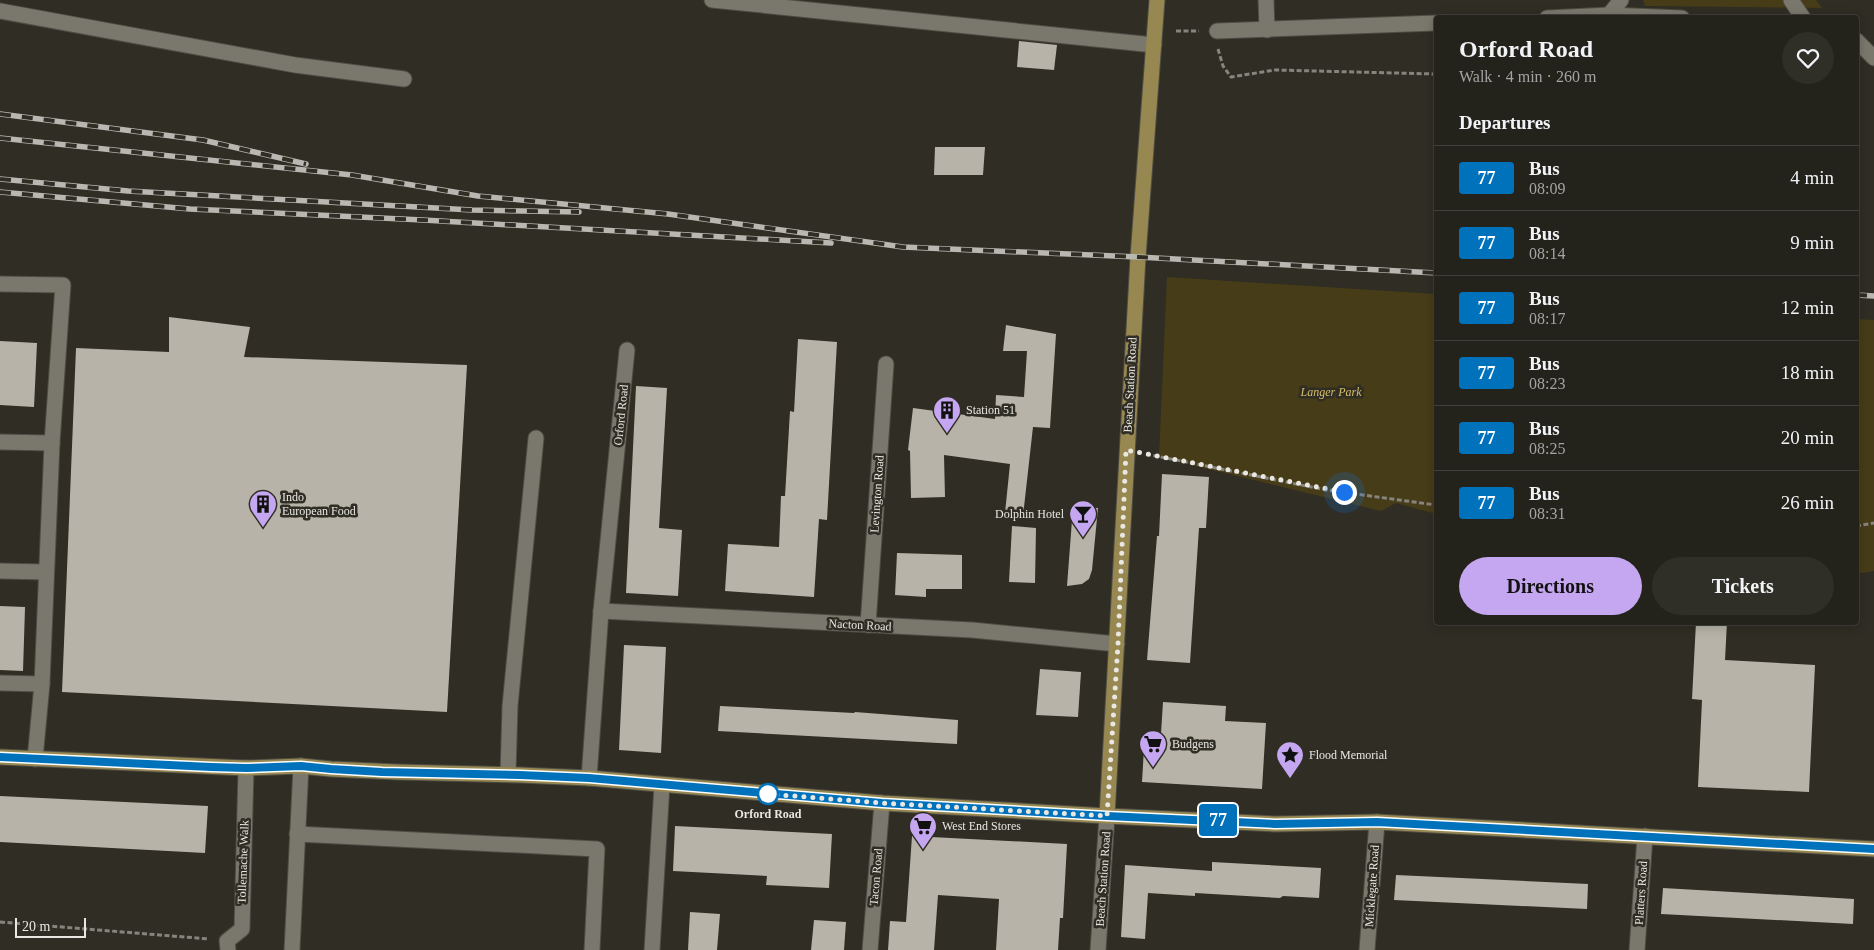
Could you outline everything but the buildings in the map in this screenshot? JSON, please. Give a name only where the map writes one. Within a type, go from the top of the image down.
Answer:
[{"type":"main road","name":"Beach Station Road","points":[[1107,816],[1118,644],[1126,450],[1157,0]]},
{"type":"main road","points":[[0,757],[246,768],[301,766],[350,770],[508,774],[589,778],[882,803],[1107,816],[1275,824],[1377,822],[1874,849]]},
{"type":"street","points":[[712,0],[1154,44]]},
{"type":"street","points":[[1266,0],[1267,30]]},
{"type":"street","points":[[1609,15],[1621,0]]},
{"type":"street","points":[[1791,0],[1801,15]]},
{"type":"street","points":[[0,11],[295,65],[404,79]]},
{"type":"street","points":[[1217,31],[1434,22]]},
{"type":"street","points":[[1859,43],[1874,58]]},
{"type":"street","points":[[0,284],[63,285],[52,443],[42,684],[35,759]]},
{"type":"street","name":"Orford Road","points":[[589,778],[601,611],[627,350]]},
{"type":"street","name":"Levington Road","points":[[868,625],[886,364]]},
{"type":"street","points":[[508,774],[510,706],[536,438]]},
{"type":"street","points":[[0,442],[52,443]]},
{"type":"street","points":[[0,571],[46,572]]},
{"type":"street","name":"Nacton Road","points":[[601,611],[972,630],[1118,644]]},
{"type":"street","points":[[0,684],[42,684]]},
{"type":"street","points":[[292,950],[301,766]]},
{"type":"street","name":"Tollemache Walk","points":[[228,945],[242,929],[246,768]]},
{"type":"street","points":[[652,950],[662,785]]},
{"type":"street","name":"Tacon Road","points":[[870,950],[882,803]]},
{"type":"street","name":"Beach Station Road","points":[[1098,950],[1107,816]]},
{"type":"street","name":"Micklegate Road","points":[[1367,950],[1377,822]]},
{"type":"street","points":[[297,834],[597,849],[592,950]]},
{"type":"street","name":"Platters Road","points":[[1637,950],[1645,836]]},
{"type":"path","points":[[1217,31],[1217,46],[1223,66],[1231,77],[1275,70],[1434,74]]},
{"type":"path","points":[[1126,450],[1326,490],[1434,505]]},
{"type":"path","points":[[1859,526],[1874,523]]},
{"type":"path","points":[[0,922],[228,945]]},
{"type":"green space","points":[[1643,0],[1816,0],[1822,8],[1645,6]]},
{"type":"green space","name":"Langer Park","points":[[1167,277],[1434,294],[1434,513],[1396,503],[1381,511],[1159,457]]},
{"type":"green space","points":[[1859,319],[1874,320],[1874,571],[1859,574]]},
{"type":"railway","points":[[0,114],[203,140],[306,164]]},
{"type":"railway","points":[[0,138],[352,175],[478,196],[668,214],[903,247],[1434,273]]},
{"type":"railway","points":[[0,179],[128,191],[472,210],[579,212]]},
{"type":"railway","points":[[0,192],[190,209],[831,243]]},
{"type":"railway","points":[[1859,295],[1874,296]]},
{"type":"bus line","name":"77","points":[[0,757],[211,767],[301,766],[382,772],[589,778],[882,803],[1107,816],[1275,824],[1377,822],[1874,849]]},
{"type":"place","name":"Station 51","points":[[947,434]]},
{"type":"place","name":"Indo European Food","points":[[263,528]]},
{"type":"place","name":"Dolphin Hotel","points":[[1083,538]]},
{"type":"place","name":"Budgens","points":[[1153,768]]},
{"type":"place","name":"Flood Memorial","points":[[1290,779]]},
{"type":"place","name":"Orford Road","points":[[768,794]]},
{"type":"place","name":"West End Stores","points":[[923,850]]},
{"type":"route","points":[[768,794],[882,803],[1107,816],[1118,644],[1126,450],[1344,492]]}]
